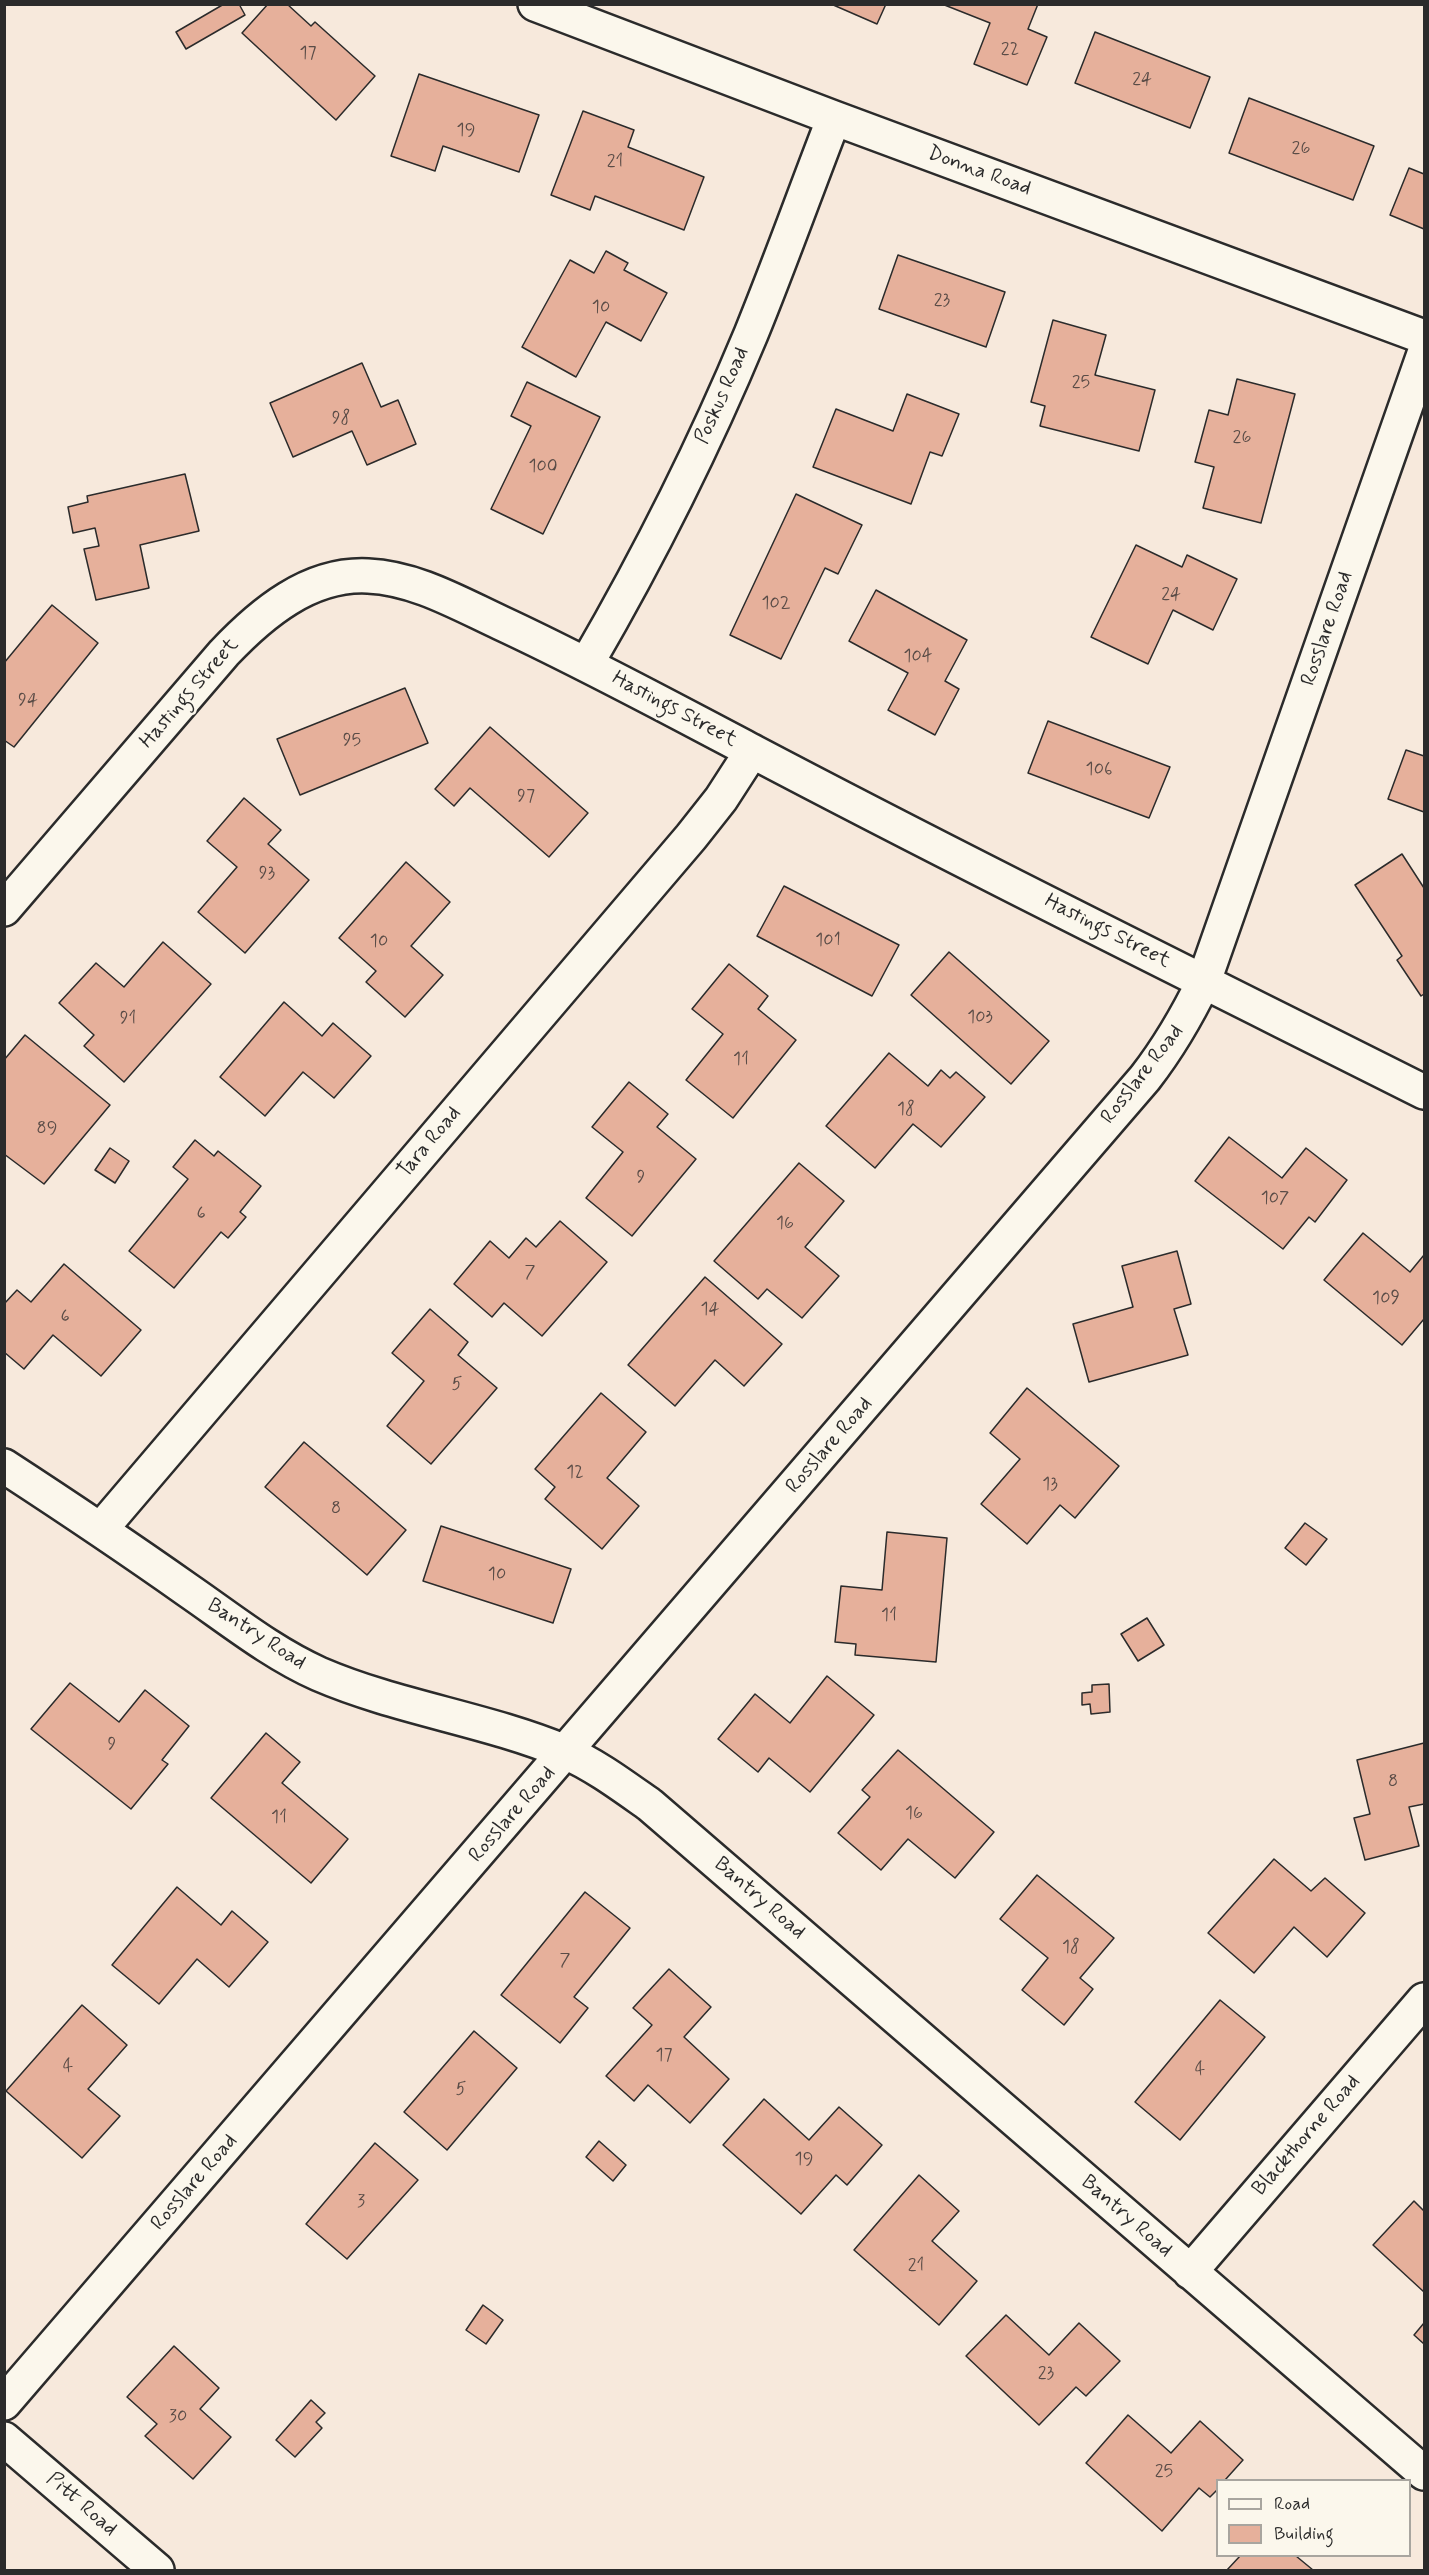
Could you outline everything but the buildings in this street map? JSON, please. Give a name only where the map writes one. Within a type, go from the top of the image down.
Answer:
[{"type":"street","name":"Donna Road","points":[[535,4],[834,118],[1425,337]]},
{"type":"street","name":"Poskus Road","points":[[586,663],[610,623],[720,404],[751,334],[834,118]]},
{"type":"street","name":"Rosslare Road","points":[[4,2403],[567,1753],[1145,1078],[1169,1047],[1187,1017],[1204,981],[1425,354]]},
{"type":"street","name":"Hastings Street","points":[[4,909],[224,653],[255,621],[290,597],[327,580],[364,576],[399,579],[435,593],[586,663],[752,751],[1425,1092]]},
{"type":"street","name":"Tara Road","points":[[101,1529],[692,837],[721,799],[752,751]]},
{"type":"street","name":"Bantry Road","points":[[4,1466],[101,1529],[278,1653],[317,1673],[357,1688],[524,1737],[567,1753],[613,1779],[650,1804],[1425,2473]]},
{"type":"street","name":"Blackthorne Road","points":[[1190,2272],[1425,2000]]},
{"type":"street","name":"Pitt Road","points":[[4,2439],[157,2571]]}]
